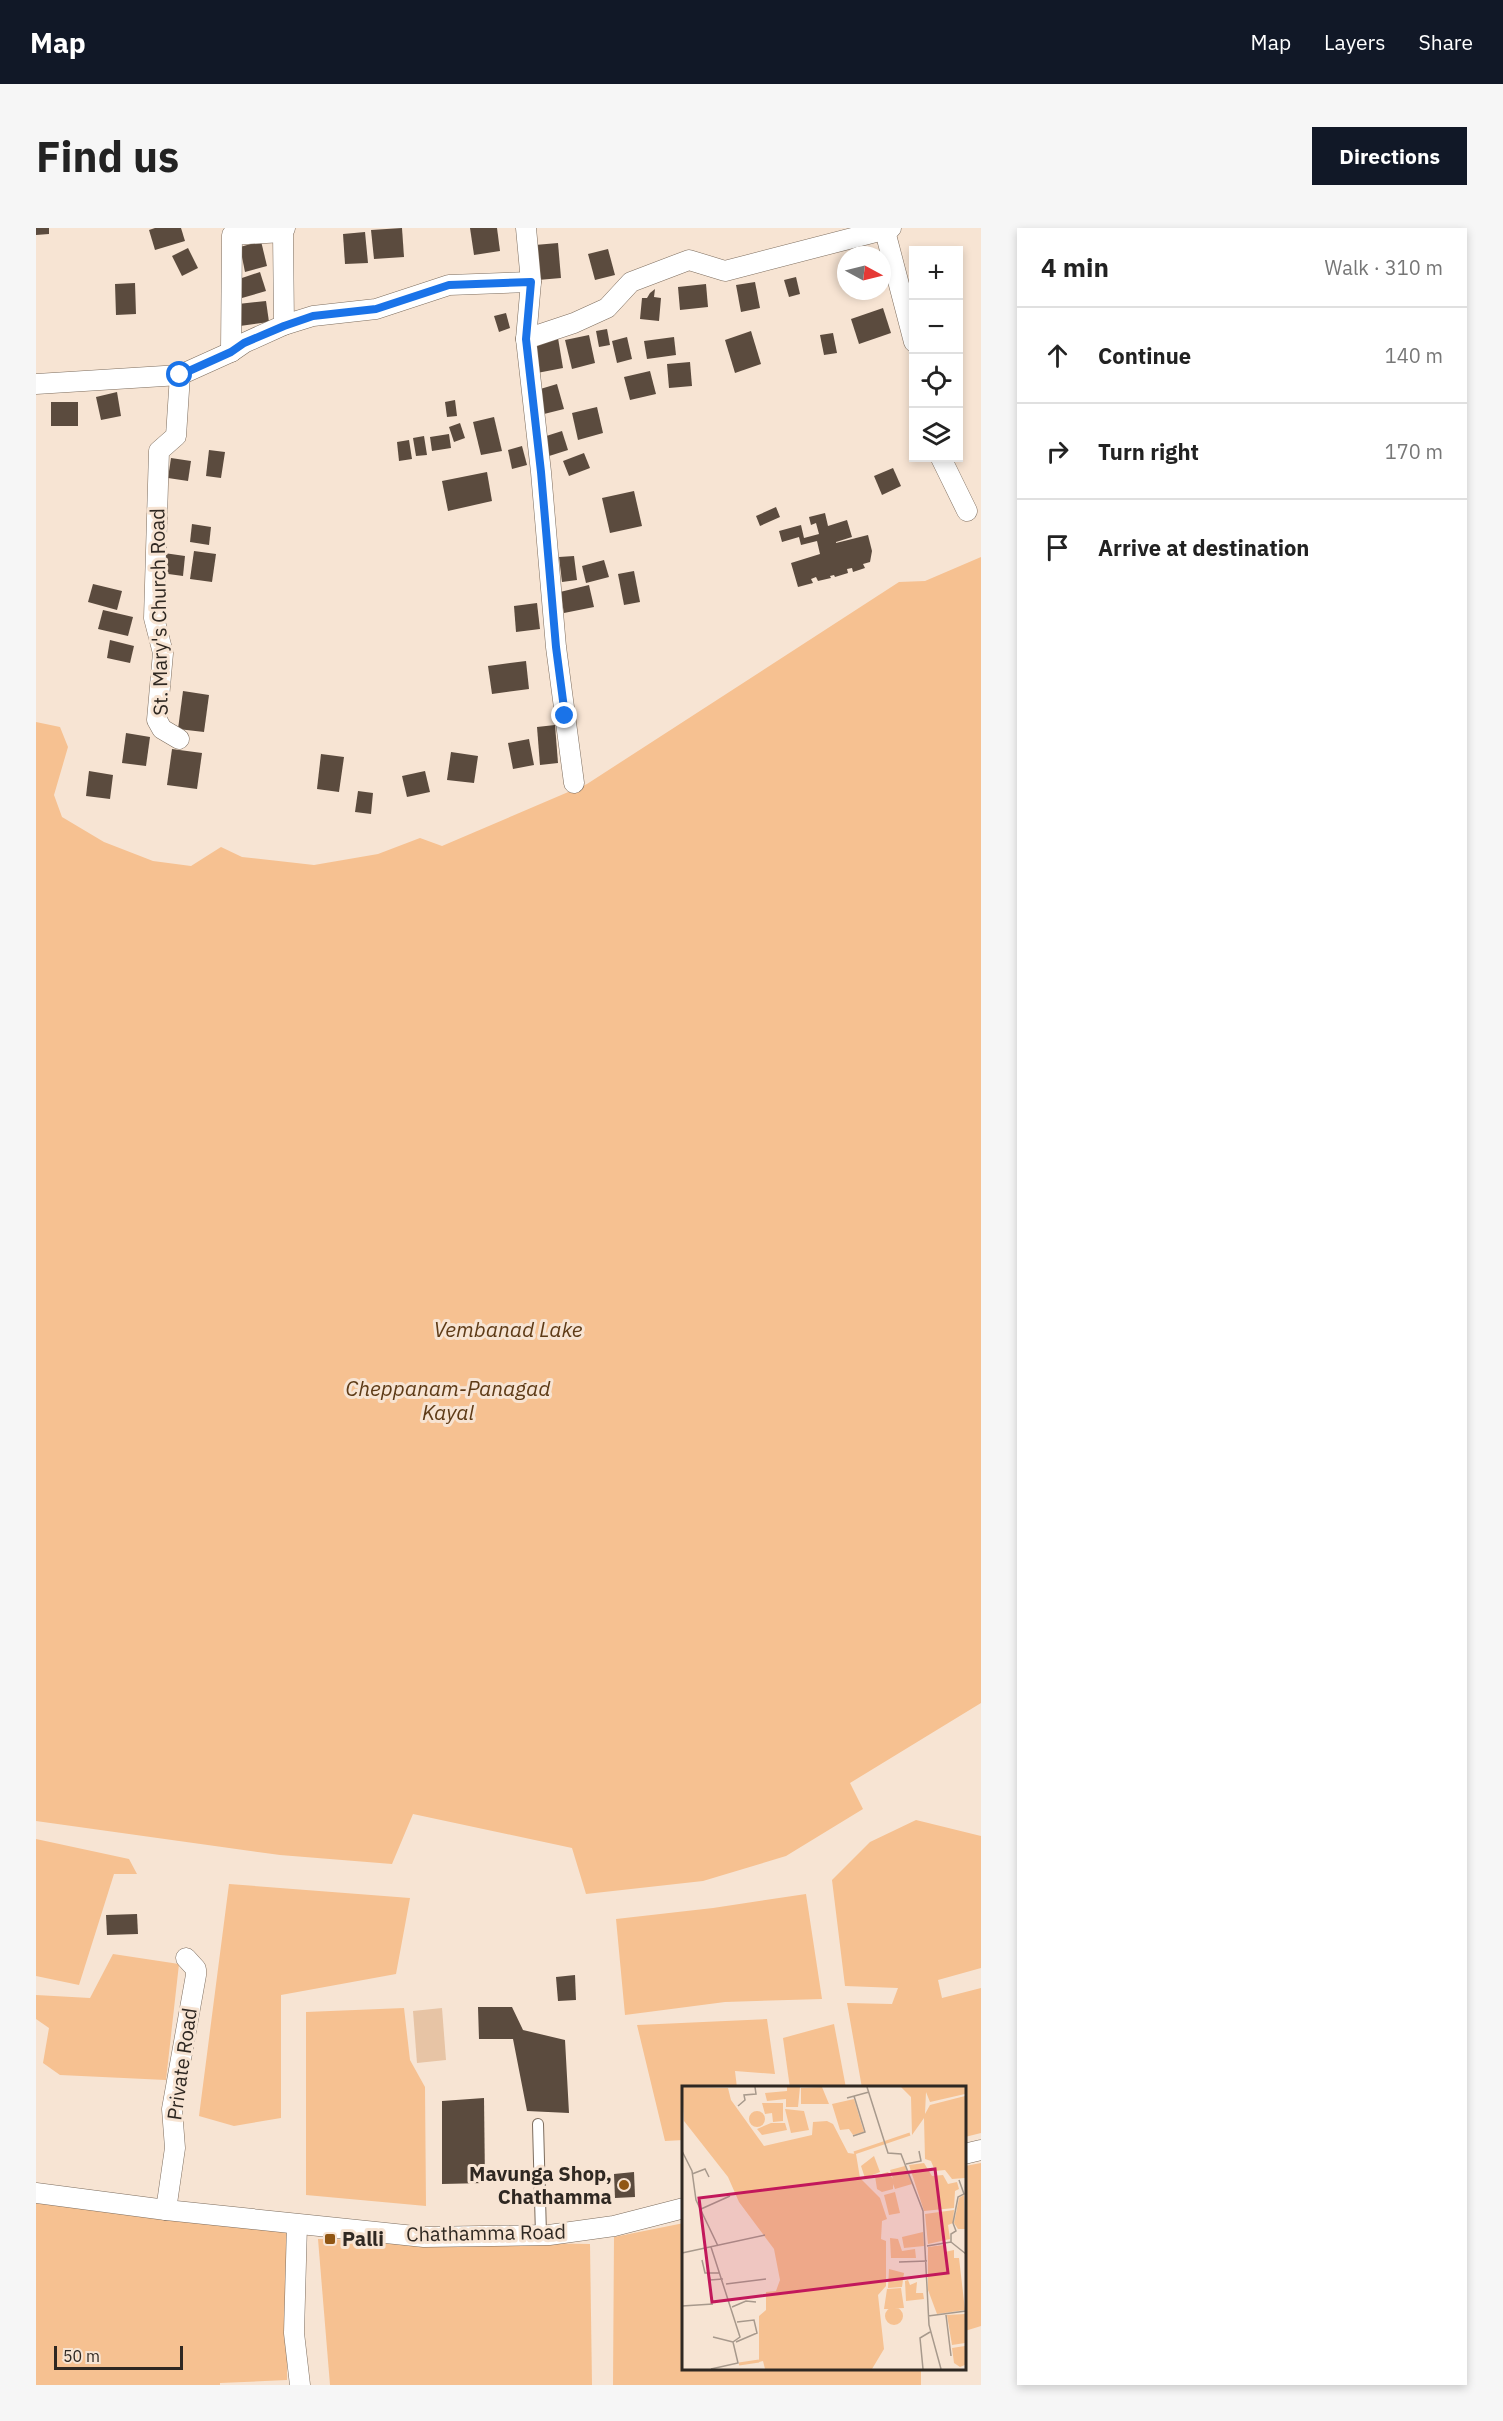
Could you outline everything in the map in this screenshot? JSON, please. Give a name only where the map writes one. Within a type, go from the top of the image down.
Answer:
[{"type":"street","points":[[526,228],[531,282],[526,339],[541,472],[556,647],[574,783]]},
{"type":"street","points":[[231,352],[231,235],[284,230],[284,326]]},
{"type":"street","points":[[526,339],[574,323],[607,308],[631,282],[689,260],[725,271],[888,230],[909,320]]},
{"type":"street","points":[[36,384],[180,375],[231,352],[244,343],[313,316],[376,309],[449,285],[531,282]]},
{"type":"street","name":"St. Mary's Church Road","points":[[178,739],[162,729],[157,720],[163,653],[154,618],[159,451],[176,436],[180,375]]},
{"type":"street","points":[[943,462],[967,511]]},
{"type":"street","name":"Private Road","points":[[166,2210],[175,2148],[172,2109],[196,1976],[196,1969],[186,1958]]},
{"type":"street","points":[[966,2154],[981,2150]]},
{"type":"street","name":"Chathamma Road","points":[[36,2193],[166,2210],[424,2236],[542,2235],[614,2226],[682,2209]]},
{"type":"street","points":[[297,2224],[294,2333],[300,2385]]},
{"type":"lane","points":[[538,2124],[542,2235]]},
{"type":"shaded area","points":[[442,2008],[446,2060],[417,2063],[413,2011]]},
{"type":"water","name":"Vembanad Lake","points":[[981,557],[981,1703],[850,1783],[863,1809],[786,1856],[703,1881],[586,1894],[572,1848],[413,1814],[392,1864],[280,1855],[36,1821],[36,722],[60,727],[68,747],[54,795],[62,817],[104,842],[153,861],[191,866],[221,847],[242,857],[314,865],[378,854],[420,838],[442,846],[587,784],[899,582],[925,581]]},
{"type":"water","points":[[916,1820],[981,1836],[981,1968],[938,1980],[942,1998],[981,1988],[981,2133],[966,2137],[966,2086],[862,2086],[847,2003],[892,2004],[898,1988],[845,1986],[832,1880],[870,1842]]},
{"type":"water","points":[[36,1839],[129,1859],[137,1874],[114,1874],[79,1985],[36,1976]]},
{"type":"water","points":[[229,1884],[410,1898],[396,1974],[281,1995],[281,2118],[234,2126],[199,2116]]},
{"type":"water","points":[[806,1894],[822,1999],[725,2002],[625,2015],[616,1919]]},
{"type":"water","points":[[113,1954],[179,1964],[166,2080],[60,2075],[43,2063],[49,2028],[36,2019],[36,1995],[90,1998]]},
{"type":"water","points":[[404,2008],[410,2060],[425,2087],[426,2206],[306,2195],[306,2012]]},
{"type":"water","points":[[767,2019],[775,2074],[735,2071],[737,2086],[682,2086],[682,2140],[665,2141],[637,2025]]},
{"type":"water","points":[[834,2024],[846,2086],[790,2086],[783,2038]]},
{"type":"water","points":[[981,2163],[981,2326],[966,2331],[966,2166]]},
{"type":"water","points":[[36,2203],[287,2232],[287,2380],[220,2383],[220,2385],[36,2385]]},
{"type":"water","points":[[682,2223],[682,2370],[921,2370],[921,2385],[613,2385],[614,2237]]},
{"type":"water","points":[[318,2239],[590,2244],[592,2385],[330,2385]]},
{"type":"building","points":[[36,228],[49,228],[49,234],[36,235]]},
{"type":"building","points":[[181,228],[185,241],[155,250],[149,230]]},
{"type":"building","points":[[402,228],[404,257],[374,259],[371,230]]},
{"type":"building","points":[[470,228],[497,228],[500,251],[474,255]]},
{"type":"building","points":[[365,232],[368,263],[345,264],[343,234]]},
{"type":"building","points":[[261,241],[267,266],[245,272],[240,247]]},
{"type":"building","points":[[558,243],[561,278],[538,280],[535,245]]},
{"type":"building","points":[[188,248],[198,268],[182,276],[172,256]]},
{"type":"building","points":[[608,249],[615,275],[595,280],[588,254]]},
{"type":"building","points":[[260,272],[266,291],[242,298],[236,280]]},
{"type":"building","points":[[796,277],[800,294],[789,297],[784,280]]},
{"type":"building","points":[[755,282],[760,308],[741,312],[736,285]]},
{"type":"building","points":[[135,283],[136,314],[116,315],[115,284]]},
{"type":"building","points":[[706,284],[708,307],[680,310],[678,287]]},
{"type":"building","points":[[655,289],[654,297],[661,298],[659,321],[640,319],[642,298],[647,298]]},
{"type":"building","points":[[266,301],[269,322],[240,326],[238,304]]},
{"type":"building","points":[[883,308],[891,333],[859,344],[851,319]]},
{"type":"building","points":[[506,313],[510,328],[499,332],[494,316]]},
{"type":"building","points":[[607,329],[610,345],[599,347],[596,331]]},
{"type":"building","points":[[751,331],[761,364],[735,373],[725,340]]},
{"type":"building","points":[[833,333],[837,353],[824,355],[820,335]]},
{"type":"building","points":[[589,335],[595,363],[572,369],[565,340]]},
{"type":"building","points":[[627,337],[632,359],[617,363],[612,341]]},
{"type":"building","points":[[674,337],[676,355],[647,359],[644,341]]},
{"type":"building","points":[[558,338],[563,368],[537,373],[531,343]]},
{"type":"building","points":[[690,362],[692,386],[669,388],[667,364]]},
{"type":"building","points":[[650,371],[656,394],[630,400],[624,377]]},
{"type":"building","points":[[557,384],[564,409],[544,414],[537,390]]},
{"type":"building","points":[[117,392],[121,416],[101,420],[96,397]]},
{"type":"building","points":[[455,400],[457,416],[447,417],[445,402]]},
{"type":"building","points":[[51,402],[78,402],[78,426],[51,426]]},
{"type":"building","points":[[597,407],[603,433],[578,440],[572,413]]},
{"type":"building","points":[[494,417],[502,451],[481,455],[473,422]]},
{"type":"building","points":[[460,423],[465,438],[454,442],[449,427]]},
{"type":"building","points":[[562,431],[568,450],[546,457],[540,438]]},
{"type":"building","points":[[449,434],[451,448],[432,451],[430,437]]},
{"type":"building","points":[[424,436],[427,455],[416,456],[413,438]]},
{"type":"building","points":[[409,440],[412,459],[399,461],[397,442]]},
{"type":"building","points":[[522,446],[527,465],[512,469],[508,450]]},
{"type":"building","points":[[209,450],[225,452],[221,478],[206,476]]},
{"type":"building","points":[[584,453],[590,468],[569,476],[563,461]]},
{"type":"building","points":[[171,458],[191,461],[188,481],[168,478]]},
{"type":"building","points":[[893,468],[901,486],[882,495],[874,476]]},
{"type":"building","points":[[487,472],[492,501],[448,511],[442,481]]},
{"type":"building","points":[[634,491],[642,526],[610,533],[602,498]]},
{"type":"building","points":[[776,507],[780,517],[760,526],[756,516]]},
{"type":"building","points":[[825,513],[828,526],[847,520],[852,537],[836,543],[868,535],[872,551],[870,562],[863,564],[865,568],[853,572],[852,568],[847,569],[848,573],[818,581],[816,577],[811,579],[813,583],[798,587],[791,563],[820,554],[817,541],[801,545],[799,537],[782,542],[779,531],[801,525],[804,538],[819,534],[816,523],[811,525],[809,517]]},
{"type":"building","points":[[192,524],[211,527],[209,545],[190,542]]},
{"type":"building","points":[[194,551],[216,554],[212,582],[190,579]]},
{"type":"building","points":[[164,553],[185,556],[183,576],[161,573]]},
{"type":"building","points":[[574,556],[577,580],[562,582],[559,557]]},
{"type":"building","points":[[604,560],[609,577],[586,583],[582,566]]},
{"type":"building","points":[[634,571],[640,602],[624,605],[618,574]]},
{"type":"building","points":[[93,584],[122,591],[117,610],[88,602]]},
{"type":"building","points":[[589,585],[594,607],[564,613],[560,592]]},
{"type":"building","points":[[537,603],[540,629],[516,632],[514,606]]},
{"type":"building","points":[[103,610],[133,617],[128,636],[98,629]]},
{"type":"building","points":[[110,640],[134,646],[130,663],[107,658]]},
{"type":"building","points":[[526,661],[529,689],[492,694],[488,666]]},
{"type":"building","points":[[183,691],[209,695],[204,732],[178,729]]},
{"type":"building","points":[[555,725],[558,763],[540,765],[537,727]]},
{"type":"building","points":[[126,733],[150,737],[146,766],[122,763]]},
{"type":"building","points":[[529,739],[534,765],[513,769],[508,743]]},
{"type":"building","points":[[172,749],[202,753],[197,789],[167,785]]},
{"type":"building","points":[[451,752],[478,756],[474,783],[447,780]]},
{"type":"building","points":[[321,754],[344,757],[339,792],[317,789]]},
{"type":"building","points":[[89,771],[113,775],[110,799],[86,796]]},
{"type":"building","points":[[425,771],[430,792],[407,797],[402,776]]},
{"type":"building","points":[[358,791],[373,793],[371,814],[355,812]]},
{"type":"building","points":[[137,1914],[138,1934],[107,1935],[106,1915]]},
{"type":"building","points":[[575,1975],[576,2000],[558,2001],[556,1977]]},
{"type":"building","points":[[478,2007],[512,2007],[523,2030],[565,2040],[569,2113],[527,2111],[513,2039],[479,2039]]},
{"type":"building","points":[[484,2098],[485,2183],[442,2184],[442,2101]]},
{"type":"building","name":"Mavunga Shop, Chathamma","points":[[634,2172],[635,2197],[615,2198],[614,2174]]},
{"type":"place","name":"Mavunga Shop, Chathamma","points":[[624,2185]]},
{"type":"place","name":"Palli","points":[[330,2239]]},
{"type":"route","points":[[180,375],[231,352],[244,343],[313,316],[376,309],[449,285],[531,282],[526,339],[541,472],[556,647],[565,716]]},
{"type":"water label","name":"Cheppanam-Panagad Kayal","points":[[448,1401]]}]
